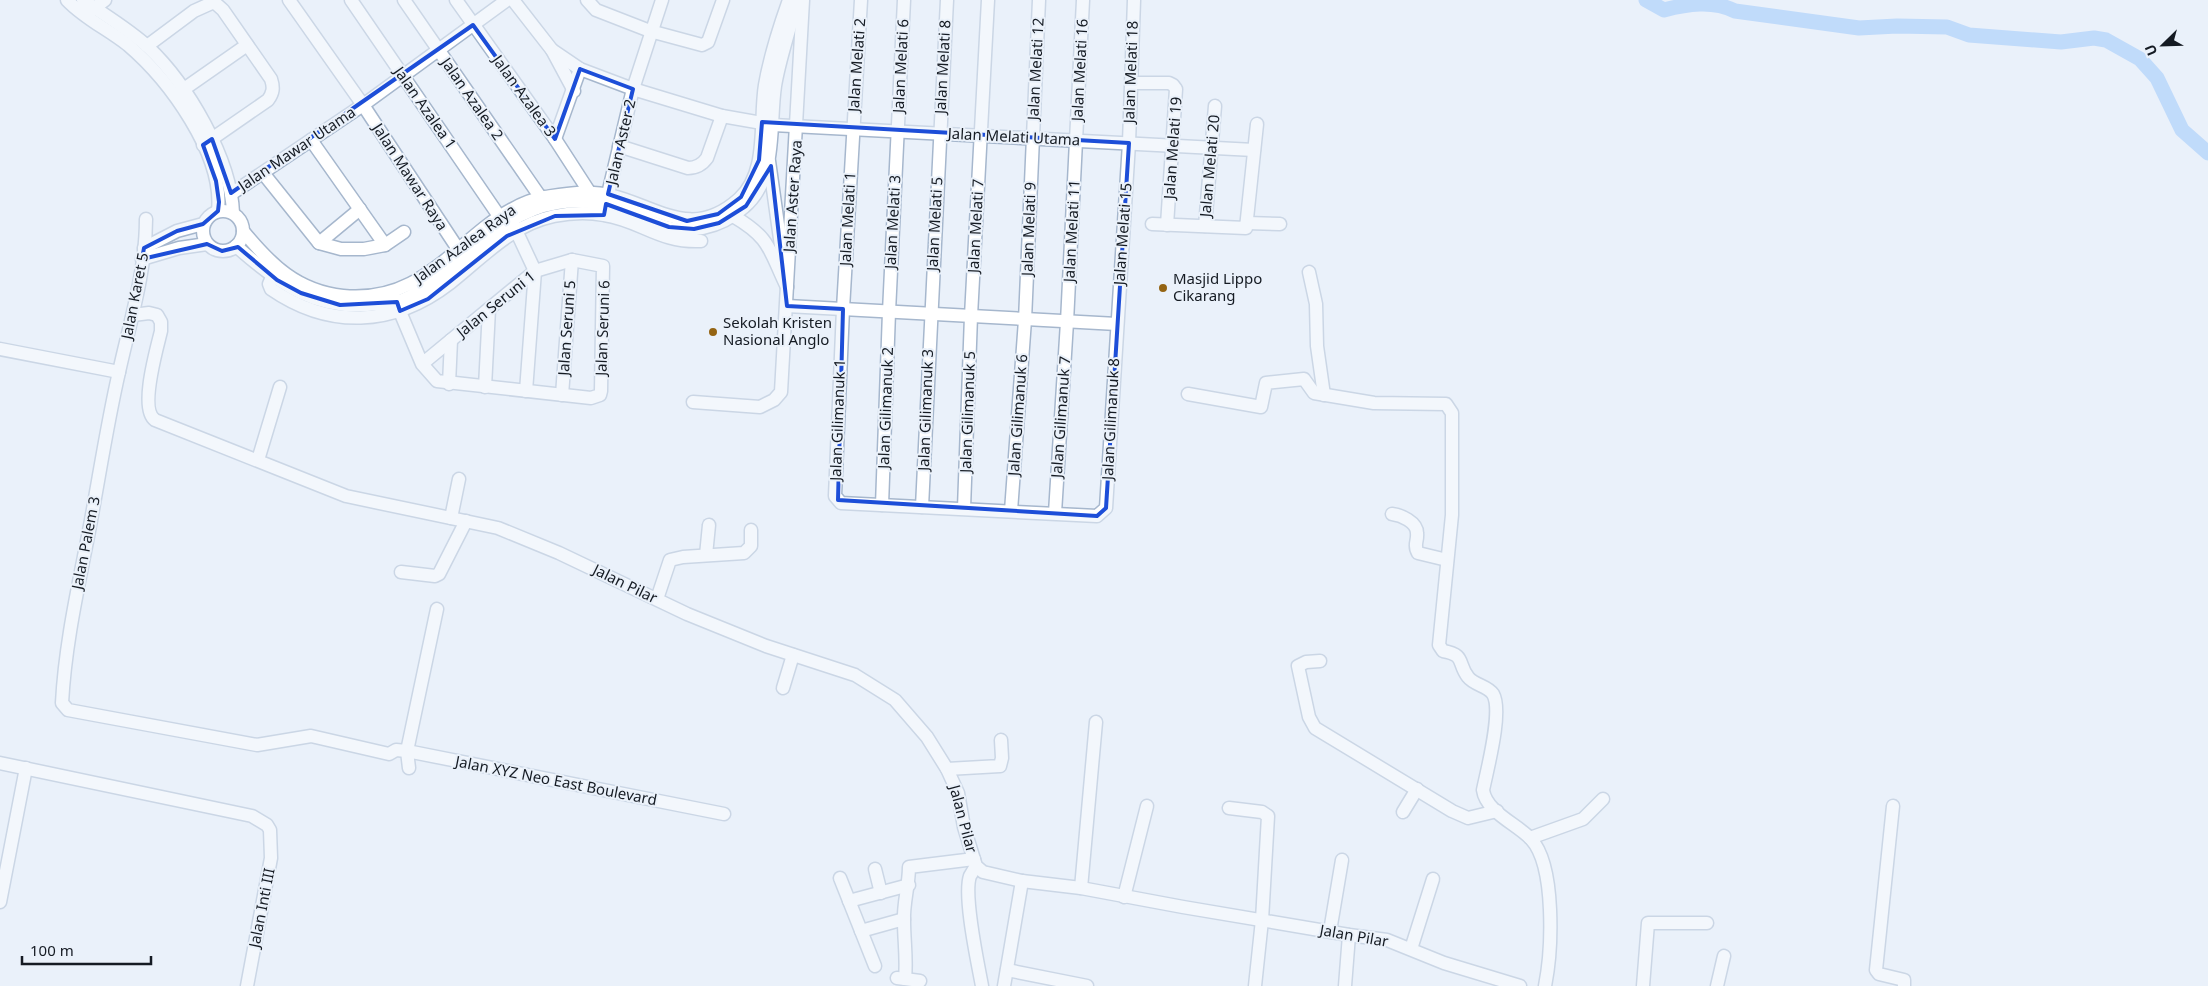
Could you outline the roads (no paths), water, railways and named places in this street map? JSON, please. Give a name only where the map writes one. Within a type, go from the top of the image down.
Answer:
[{"type":"street","points":[[67,0],[84,16],[126,44],[148,63],[178,98],[208,142],[219,202],[218,211]]},
{"type":"street","points":[[83,0],[147,46],[184,89],[231,194],[233,213],[240,221],[243,231],[236,246],[222,251],[207,244],[143,254]]},
{"type":"street","points":[[84,16],[105,0]]},
{"type":"street","name":"Jalan Mawar Raya","points":[[289,0],[363,105],[458,249]]},
{"type":"street","name":"Jalan Azalea 1","points":[[351,0],[402,76],[509,222],[535,271]]},
{"type":"street","name":"Jalan Azalea 2","points":[[404,0],[541,198]]},
{"type":"street","name":"Jalan Azalea 3","points":[[456,0],[555,138],[590,193]]},
{"type":"street","name":"Jalan Mawar Utama","points":[[231,194],[363,105],[507,0]]},
{"type":"street","points":[[513,0],[552,50],[574,90]]},
{"type":"street","name":"Jalan Aster 2","points":[[606,204],[633,89],[650,31],[662,0]]},
{"type":"street","points":[[594,3],[650,31],[698,45],[705,44],[723,0]]},
{"type":"street","points":[[767,124],[767,77],[774,43],[789,0]]},
{"type":"street","name":"Jalan Aster Raya","points":[[767,124],[794,11],[801,0]]},
{"type":"street","name":"Jalan Aster Raya","points":[[693,402],[760,407],[774,400],[781,392],[797,126],[801,0]]},
{"type":"street","name":"Jalan Melati 2","points":[[853,129],[861,0]]},
{"type":"street","name":"Jalan Melati 6","points":[[897,132],[904,0]]},
{"type":"street","name":"Jalan Melati 8","points":[[939,134],[947,0]]},
{"type":"street","name":"Jalan Melati 7","points":[[972,316],[988,0]]},
{"type":"street","name":"Jalan Melati 12","points":[[1032,139],[1039,0]]},
{"type":"street","name":"Jalan Melati 16","points":[[1076,141],[1083,0]]},
{"type":"street","name":"Jalan Melati 18","points":[[1129,143],[1134,0]]},
{"type":"street","points":[[147,46],[194,11],[214,2],[224,10],[271,79],[272,94],[268,100],[208,142]]},
{"type":"street","points":[[184,89],[247,45]]},
{"type":"street","name":"Jalan Melati Utama","points":[[552,50],[580,69],[633,89],[722,116],[767,124],[1254,150]]},
{"type":"street","points":[[555,138],[574,90],[580,69]]},
{"type":"street","name":"Jalan Melati 19","points":[[1131,83],[1169,83],[1174,85],[1176,89],[1168,225]]},
{"type":"street","name":"Jalan Melati 20","points":[[1205,226],[1215,106]]},
{"type":"street","points":[[620,146],[688,168],[694,168],[704,163],[707,158],[722,116]]},
{"type":"street","name":"Jalan Azalea Raya","points":[[236,246],[272,277],[301,293],[329,303],[356,306],[397,302],[419,280],[458,249],[509,222],[520,204],[541,198],[590,193],[606,204],[624,209],[659,225],[697,237],[733,216],[746,206],[756,192],[769,161],[767,124]]},
{"type":"street","name":"Jalan Azalea Raya","points":[[606,204],[687,221],[718,214],[741,197],[751,182],[759,160],[767,124]]},
{"type":"street","points":[[1247,225],[1257,124]]},
{"type":"street","name":"Jalan Melati 1","points":[[843,309],[853,129]]},
{"type":"street","name":"Jalan Melati 3","points":[[889,312],[897,132]]},
{"type":"street","name":"Jalan Melati 5","points":[[930,314],[939,134]]},
{"type":"street","name":"Jalan Melati 9","points":[[1025,320],[1032,139]]},
{"type":"street","points":[[311,140],[385,245]]},
{"type":"street","name":"Jalan Melati 11","points":[[1067,322],[1076,141]]},
{"type":"street","name":"Jalan Melati 15","points":[[1117,324],[1129,143]]},
{"type":"street","points":[[769,161],[787,287]]},
{"type":"street","points":[[263,173],[319,243],[341,249],[385,245],[404,232]]},
{"type":"street","points":[[562,395],[449,384],[437,381],[422,364],[397,302],[428,299],[509,222],[555,216],[606,204]]},
{"type":"street","points":[[319,243],[360,210]]},
{"type":"street","points":[[207,244],[203,235],[203,224],[209,216],[218,211],[233,213]]},
{"type":"street","points":[[733,216],[753,228],[768,244],[787,287]]},
{"type":"street","name":"Jalan Karet 5","points":[[119,372],[133,315],[143,254],[146,219]]},
{"type":"street","points":[[143,254],[177,231],[203,224]]},
{"type":"street","points":[[1152,224],[1205,226],[1280,224]]},
{"type":"street","name":"Jalan Azalea Raya","points":[[243,231],[274,266],[315,290],[397,302]]},
{"type":"street","name":"Jalan Seruni 1","points":[[422,364],[535,271],[572,260],[599,264]]},
{"type":"street","name":"Jalan Seruni 5","points":[[562,395],[572,260]]},
{"type":"street","name":"Jalan Seruni 6","points":[[562,395],[591,398],[600,395],[604,270],[599,264]]},
{"type":"street","points":[[526,391],[535,271]]},
{"type":"street","points":[[1309,272],[1316,304],[1317,346],[1324,395]]},
{"type":"street","points":[[787,306],[1117,324]]},
{"type":"street","points":[[485,387],[489,309]]},
{"type":"street","name":"Jalan Gilimanuk 1","points":[[843,309],[835,496],[841,503],[882,505]]},
{"type":"street","name":"Jalan Gilimanuk 2","points":[[882,505],[889,312]]},
{"type":"street","name":"Jalan Gilimanuk 3","points":[[922,507],[930,314]]},
{"type":"street","name":"Jalan Pilar","points":[[133,315],[157,315],[161,322],[161,331],[149,386],[148,410],[152,418],[200,439],[258,460],[346,496],[399,509],[498,528],[550,549],[757,643],[855,675],[895,700],[928,736],[948,769],[958,792],[964,828],[975,862],[983,872],[1022,882],[1081,888],[1348,935],[1388,940],[1488,982],[1520,986]]},
{"type":"street","name":"Jalan Gilimanuk 5","points":[[964,508],[972,316]]},
{"type":"street","name":"Jalan Gilimanuk 6","points":[[1011,511],[1025,320]]},
{"type":"street","name":"Jalan Gilimanuk 7","points":[[1055,513],[1067,322]]},
{"type":"street","name":"Jalan Gilimanuk 8","points":[[1055,513],[1097,516],[1106,508],[1117,324]]},
{"type":"street","name":"Jalan Seruni 1","points":[[449,384],[451,340]]},
{"type":"street","points":[[0,349],[119,372]]},
{"type":"street","name":"Jalan Palem 3","points":[[119,372],[76,598],[62,703],[71,711],[257,745],[311,736],[389,754]]},
{"type":"street","points":[[1188,394],[1261,407],[1266,383],[1304,378],[1312,392],[1324,395],[1374,402],[1442,404],[1450,408],[1452,413],[1452,516],[1439,645],[1443,652],[1454,654],[1460,659],[1467,676],[1475,684],[1491,692],[1494,697],[1496,705],[1495,733],[1483,790],[1486,801],[1530,838],[1541,856],[1551,916],[1545,986]]},
{"type":"street","points":[[258,460],[280,387]]},
{"type":"street","points":[[451,518],[459,479]]},
{"type":"street","points":[[882,505],[1055,513]]},
{"type":"street","points":[[1392,514],[1406,518],[1416,529],[1415,544],[1418,553],[1447,560]]},
{"type":"street","points":[[401,572],[435,576],[439,574],[466,521]]},
{"type":"street","points":[[706,555],[709,525]]},
{"type":"street","points":[[657,599],[670,560],[706,555],[744,553],[751,546],[751,530]]},
{"type":"street","points":[[409,768],[407,751],[437,608]]},
{"type":"street","points":[[783,688],[793,655]]},
{"type":"street","points":[[1320,661],[1306,662],[1298,666],[1311,723],[1315,728],[1468,818],[1497,811]]},
{"type":"street","points":[[1081,888],[1096,722]]},
{"type":"street","points":[[948,769],[1000,766],[1002,758],[1001,740]]},
{"type":"street","name":"Jalan XYZ Neo East Boulevard","points":[[389,754],[396,750],[407,751],[724,814]]},
{"type":"street","points":[[0,763],[26,768],[0,902]]},
{"type":"street","name":"Jalan Inti III","points":[[26,768],[252,816],[267,825],[270,830],[271,858],[247,986]]},
{"type":"street","points":[[1402,812],[1417,789]]},
{"type":"street","points":[[1530,838],[1583,819],[1603,799]]},
{"type":"street","points":[[1124,897],[1147,806]]},
{"type":"street","points":[[1893,806],[1876,970],[1879,974],[1904,980],[1904,986]]},
{"type":"street","points":[[1229,808],[1262,812],[1268,816],[1262,920],[1255,986]]},
{"type":"street","points":[[1330,931],[1342,860]]},
{"type":"street","points":[[920,981],[901,979],[907,959],[898,921],[909,885],[910,867],[975,862],[970,878],[969,893],[973,940],[982,986]]},
{"type":"street","points":[[875,869],[881,893]]},
{"type":"street","points":[[840,878],[875,966]]},
{"type":"street","points":[[1411,949],[1433,879]]},
{"type":"street","points":[[1004,986],[1022,882]]},
{"type":"street","points":[[849,901],[909,885]]},
{"type":"street","points":[[861,931],[898,921]]},
{"type":"street","points":[[1644,986],[1648,922],[1708,924]]},
{"type":"street","points":[[1345,986],[1348,935]]},
{"type":"street","points":[[1717,986],[1724,956]]},
{"type":"street","points":[[1007,970],[1087,986]]},
{"type":"waterway","points":[[1646,0],[1664,10],[1682,6],[1709,4],[1735,11],[1859,28],[1897,26],[1947,27],[1969,35],[2061,42],[2094,38],[2106,40],[2140,59],[2157,78],[2182,130],[2208,153]]},
{"type":"place","name":"Masjid Lippo Cikarang","points":[[1163,288]]},
{"type":"place","name":"Sekolah Kristen Nasional Anglo","points":[[713,332]]}]
